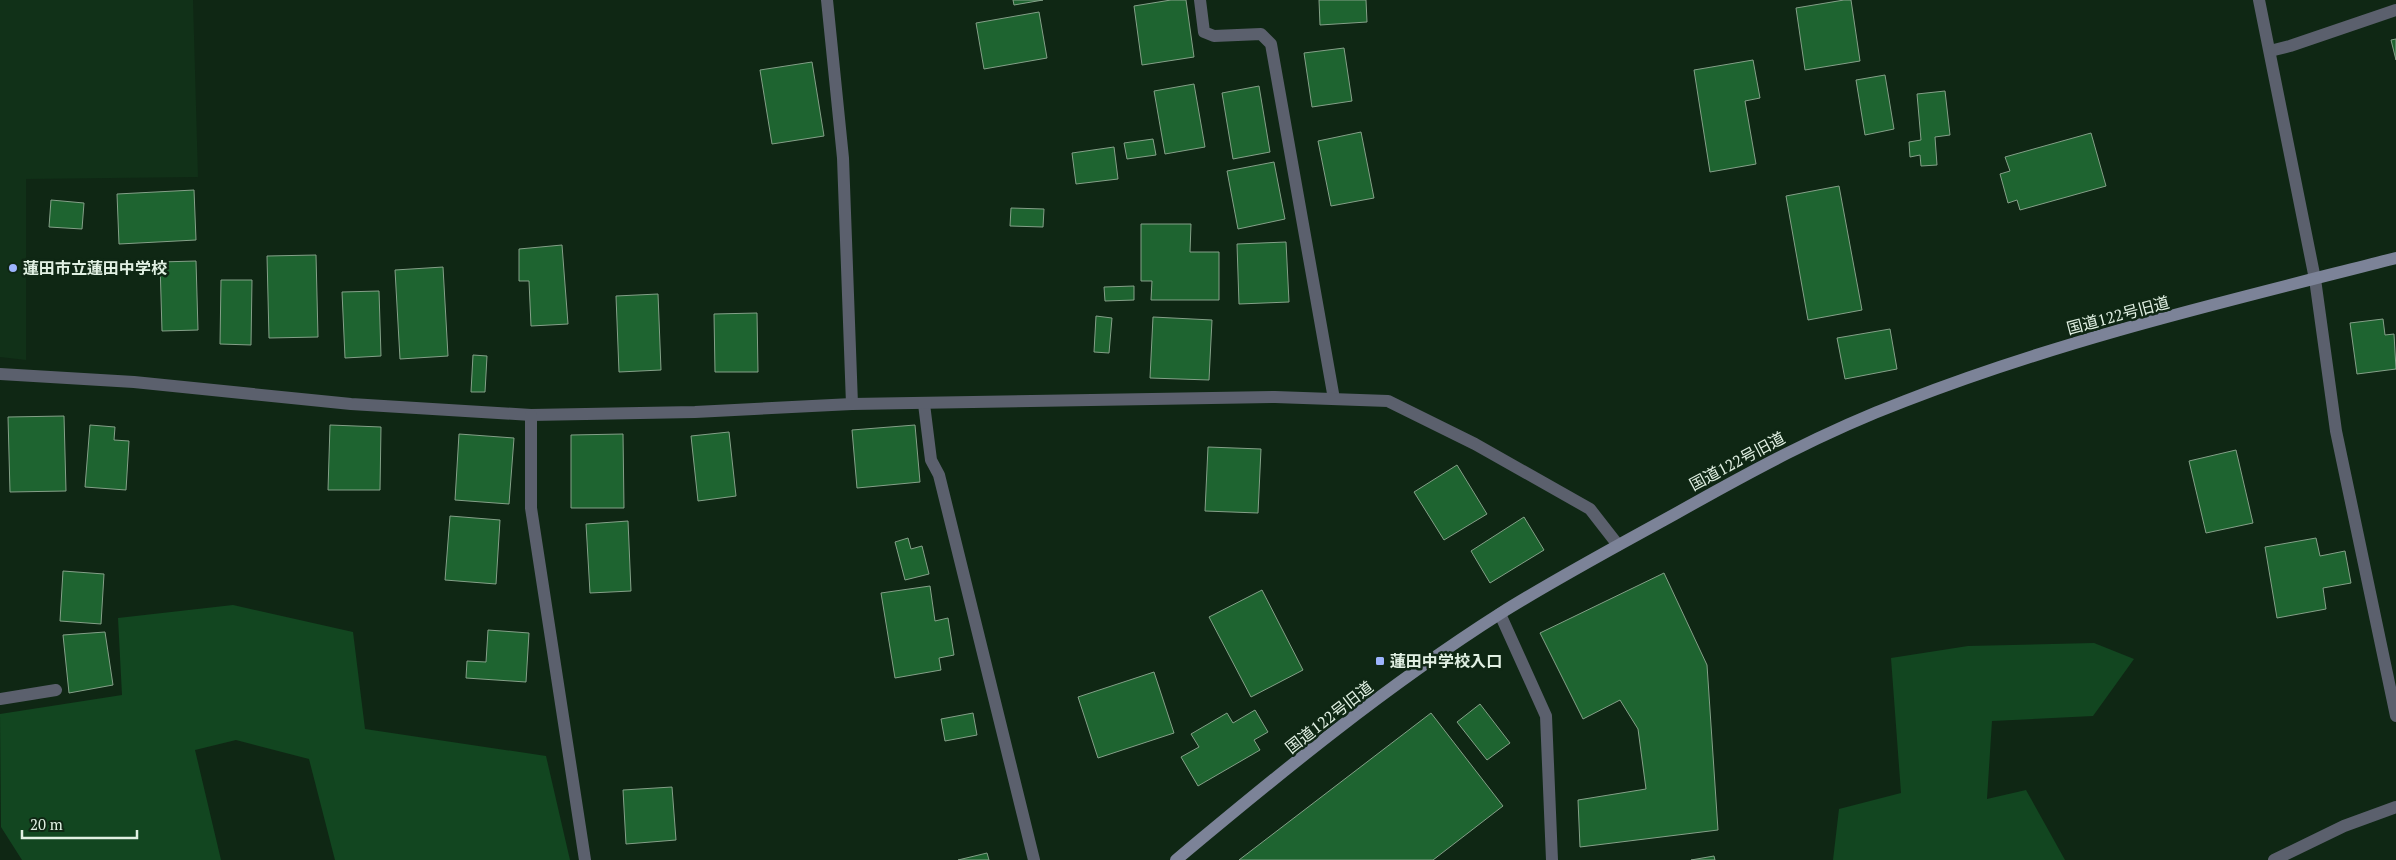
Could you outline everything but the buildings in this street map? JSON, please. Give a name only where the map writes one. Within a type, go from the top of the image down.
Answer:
[{"type":"street","points":[[827,0],[843,158],[852,404]]},
{"type":"street","points":[[1200,0],[1204,32],[1214,36],[1261,34],[1271,44],[1334,399]]},
{"type":"street","points":[[2259,0],[2315,279],[2336,431],[2396,716]]},
{"type":"street","points":[[2270,51],[2396,10]]},
{"type":"street","name":"国道122号旧道","points":[[1176,860],[1374,701],[1500,614],[1618,545],[1783,454],[1901,402],[1975,374],[2059,347],[2396,258]]},
{"type":"street","points":[[0,374],[134,382],[351,404],[531,415],[695,412],[852,404],[1275,397],[1388,401],[1475,444],[1590,509],[1618,545]]},
{"type":"street","points":[[924,404],[931,460],[939,474],[1034,860]]},
{"type":"street","points":[[531,415],[531,508],[585,860]]},
{"type":"street","points":[[1500,614],[1546,716],[1552,860]]},
{"type":"street","points":[[0,699],[56,690]]},
{"type":"street","points":[[2274,860],[2344,826],[2396,807]]},
{"type":"shaded area","name":"蓮田市立蓮田中学校","points":[[0,0],[193,0],[198,177],[26,179],[26,360],[0,357]]},
{"type":"shaded area","points":[[233,605],[353,632],[365,729],[546,756],[570,860],[335,860],[309,759],[236,740],[195,750],[221,860],[22,860],[1,827],[0,714],[122,695],[118,618]]},
{"type":"shaded area","points":[[2094,643],[2134,659],[2093,716],[1992,721],[1987,799],[2026,790],[2065,860],[1833,860],[1839,809],[1901,793],[1891,658],[1968,646]]},
{"type":"place","name":"蓮田市立蓮田中学校","points":[[13,268]]},
{"type":"place","name":"蓮田中学校入口","points":[[1380,661]]}]
